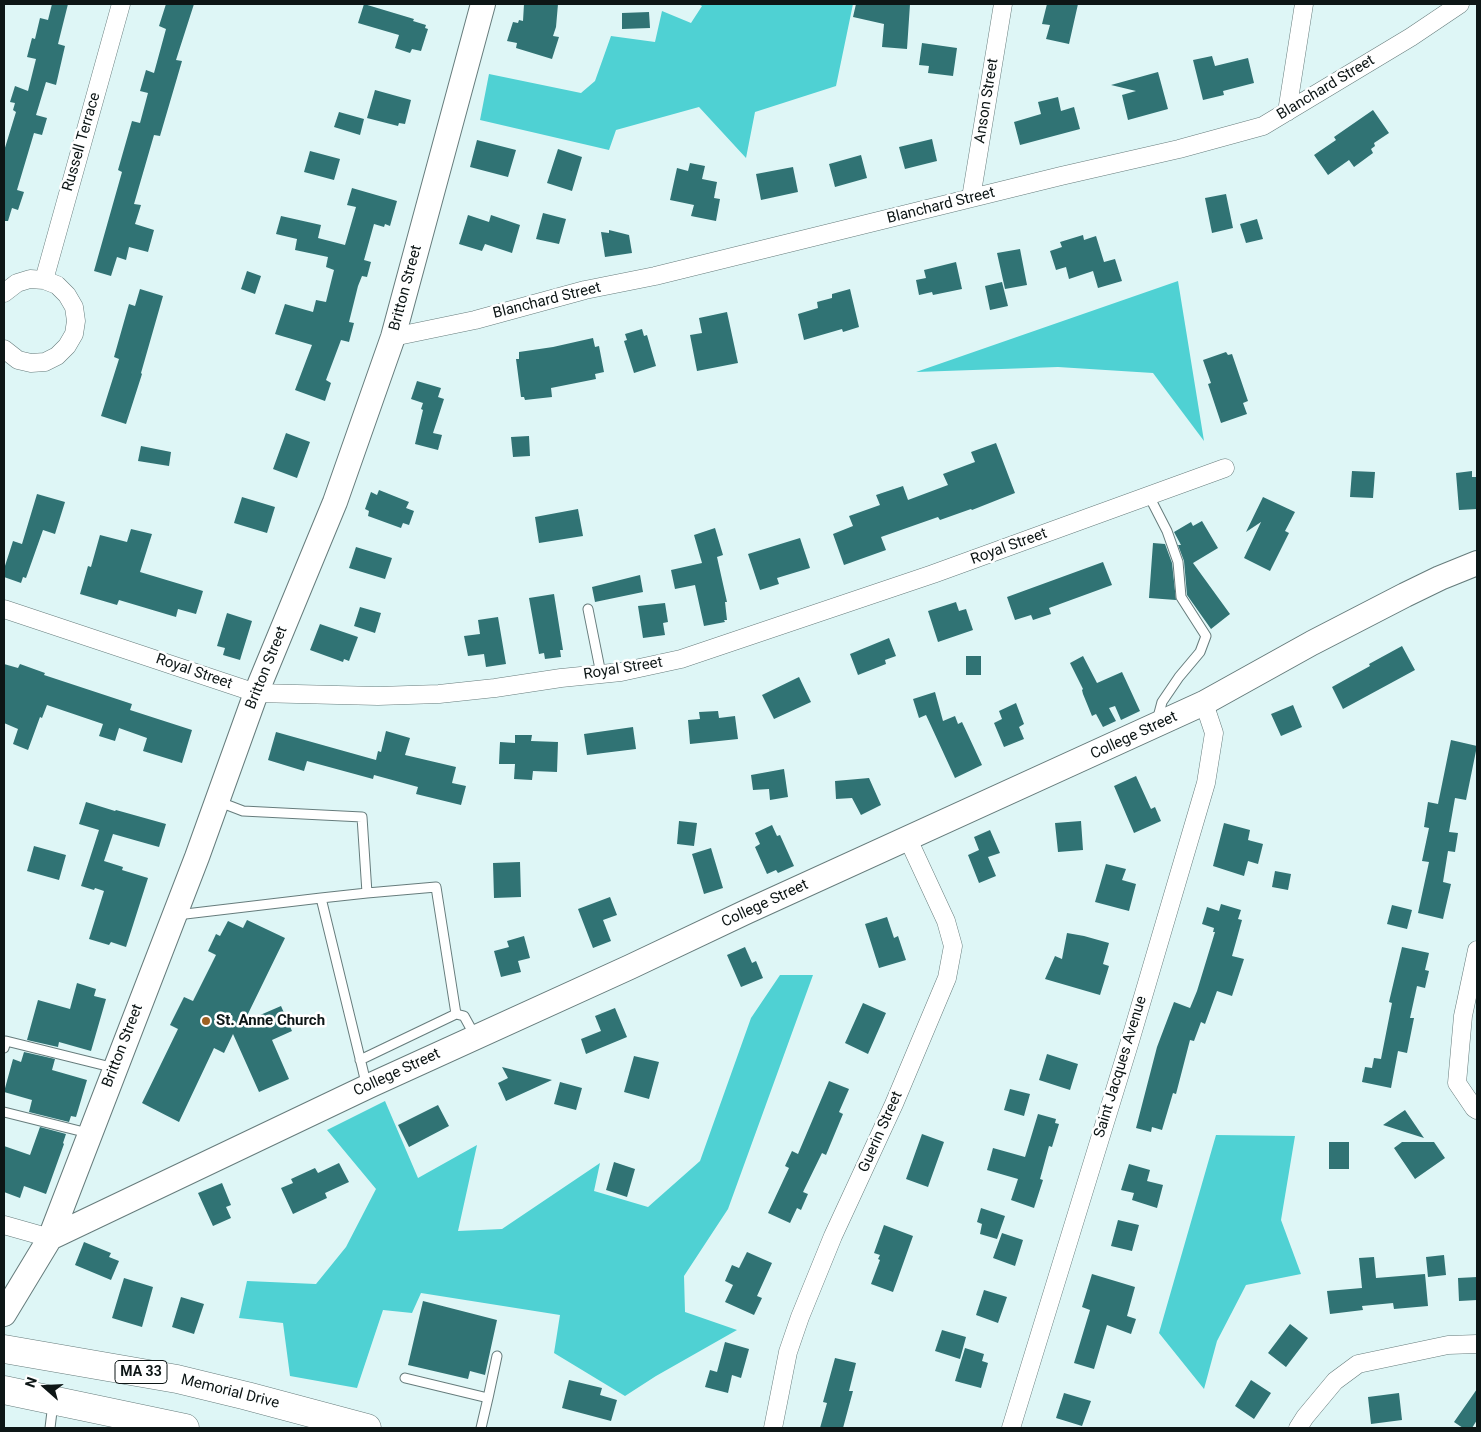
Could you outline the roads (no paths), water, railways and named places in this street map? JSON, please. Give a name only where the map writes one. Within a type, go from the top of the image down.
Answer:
[{"type":"main road","name":"Memorial Drive","points":[[4,1349],[177,1380],[247,1396],[366,1428]]},
{"type":"main road","points":[[4,1390],[176,1427]]},
{"type":"street","name":"Russell Terrace","points":[[44,280],[120,4]]},
{"type":"street","name":"Britton Street","points":[[4,1314],[50,1238],[174,915],[256,693],[335,502],[393,337],[483,4]]},
{"type":"street","name":"Anson Street","points":[[971,198],[1003,4]]},
{"type":"street","points":[[1287,112],[1304,4]]},
{"type":"street","name":"Blanchard Street","points":[[393,337],[476,320],[585,290],[655,276],[1263,126],[1411,37],[1460,4]]},
{"type":"street","points":[[4,293],[17,283],[30,279],[44,280],[57,286],[67,295],[74,307],[76,321],[74,334],[68,346],[57,356],[45,362],[31,363],[18,360],[4,349]]},
{"type":"street","name":"Royal Street","points":[[4,609],[256,693],[378,696],[439,694],[621,672],[681,659],[933,574],[1225,468]]},
{"type":"street","name":"College Street","points":[[50,1238],[366,1086],[630,967],[1204,703],[1363,617],[1440,578],[1477,563]]},
{"type":"street","name":"Saint Jacques Avenue","points":[[1011,1428],[1130,1042],[1206,783],[1214,733],[1204,703]]},
{"type":"street","name":"Guerin Street","points":[[773,1428],[788,1352],[800,1317],[833,1236],[894,1104],[947,978],[953,946],[946,920],[908,839]]},
{"type":"street","points":[[1477,950],[1463,1016],[1457,1083],[1477,1110]]},
{"type":"street","points":[[4,1225],[50,1238]]},
{"type":"street","points":[[1298,1428],[1335,1381],[1358,1364],[1448,1345],[1477,1344]]},
{"type":"lane","points":[[1148,496],[1167,531],[1178,562],[1181,597],[1206,636],[1200,652],[1179,677],[1162,702],[1155,726]]},
{"type":"lane","points":[[588,609],[601,674]]},
{"type":"lane","points":[[217,801],[243,812],[362,817],[367,893]]},
{"type":"lane","points":[[174,915],[436,887],[456,1014]]},
{"type":"lane","points":[[321,898],[366,1086]]},
{"type":"lane","points":[[360,1060],[456,1014],[464,1016],[476,1036]]},
{"type":"lane","points":[[4,1048],[6,1041],[115,1068]]},
{"type":"lane","points":[[4,1112],[90,1133]]},
{"type":"lane","points":[[481,1428],[497,1356]]},
{"type":"lane","points":[[405,1378],[488,1398]]},
{"type":"lane","points":[[50,1428],[53,1400]]},
{"type":"place","name":"St. Anne Church","points":[[206,1021]]}]
